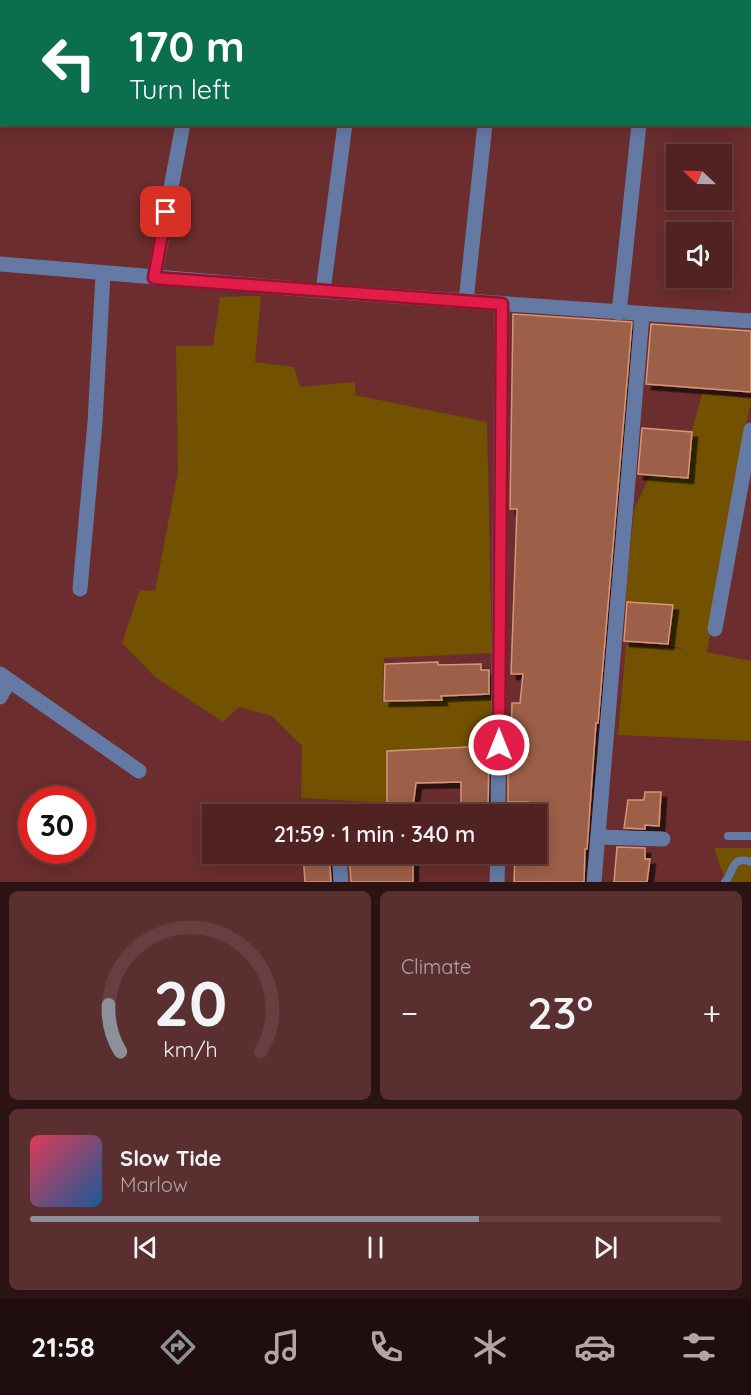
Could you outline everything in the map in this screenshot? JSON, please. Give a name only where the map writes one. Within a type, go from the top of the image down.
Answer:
[{"type":"street","points":[[154,278],[183,126]]},
{"type":"street","points":[[323,291],[345,126]]},
{"type":"street","points":[[466,301],[485,126]]},
{"type":"street","points":[[619,313],[639,126]]},
{"type":"street","points":[[0,264],[323,291],[751,321]]},
{"type":"street","points":[[80,589],[95,422],[103,274]]},
{"type":"street","points":[[498,804],[502,304]]},
{"type":"street","points":[[594,882],[642,315]]},
{"type":"street","points":[[715,629],[751,430]]},
{"type":"street","points":[[0,697],[5,677],[139,771]]},
{"type":"street","points":[[598,837],[663,839]]},
{"type":"street","points":[[340,864],[341,882]]},
{"type":"street","points":[[497,882],[498,864]]},
{"type":"lane","points":[[728,836],[751,836]]},
{"type":"lane","points":[[728,881],[733,864],[739,860],[751,862]]},
{"type":"shaded area","points":[[261,296],[255,362],[294,367],[300,387],[355,382],[355,395],[487,422],[492,653],[384,658],[382,702],[492,697],[491,746],[387,751],[387,803],[301,798],[302,746],[272,716],[239,707],[223,722],[156,678],[122,643],[140,590],[155,591],[178,472],[176,346],[213,346],[220,297]]},
{"type":"shaded area","points":[[702,393],[751,399],[707,652],[751,661],[751,741],[618,735],[626,645],[687,649],[670,646],[672,605],[625,602],[634,510],[650,475],[688,478],[692,432]]},
{"type":"shaded area","points":[[714,848],[751,848],[751,882],[726,882]]},
{"type":"building","points":[[513,314],[632,322],[587,849],[585,849],[584,882],[514,882],[515,864],[547,864],[547,804],[508,802],[508,745],[511,745],[512,703],[520,703],[523,674],[511,674],[517,509],[510,509]]},
{"type":"building","points":[[651,324],[751,331],[751,392],[646,384]]},
{"type":"building","points":[[642,428],[692,432],[688,478],[638,474]]},
{"type":"building","points":[[627,602],[673,605],[668,644],[624,641]]},
{"type":"building","points":[[438,662],[438,665],[481,664],[481,670],[489,670],[489,694],[441,696],[442,700],[384,701],[385,664]]},
{"type":"building","points":[[489,746],[488,804],[461,804],[461,782],[416,783],[413,804],[387,804],[387,751]]},
{"type":"building","points":[[645,792],[661,792],[659,826],[645,825],[645,829],[624,828],[628,800],[644,800]]},
{"type":"building","points":[[617,847],[645,848],[645,859],[650,859],[647,882],[614,882]]},
{"type":"building","points":[[304,864],[330,864],[331,882],[305,882]]},
{"type":"building","points":[[350,864],[413,864],[413,882],[351,882]]},
{"type":"route","points":[[166,212],[154,278],[502,304],[499,745]]}]
